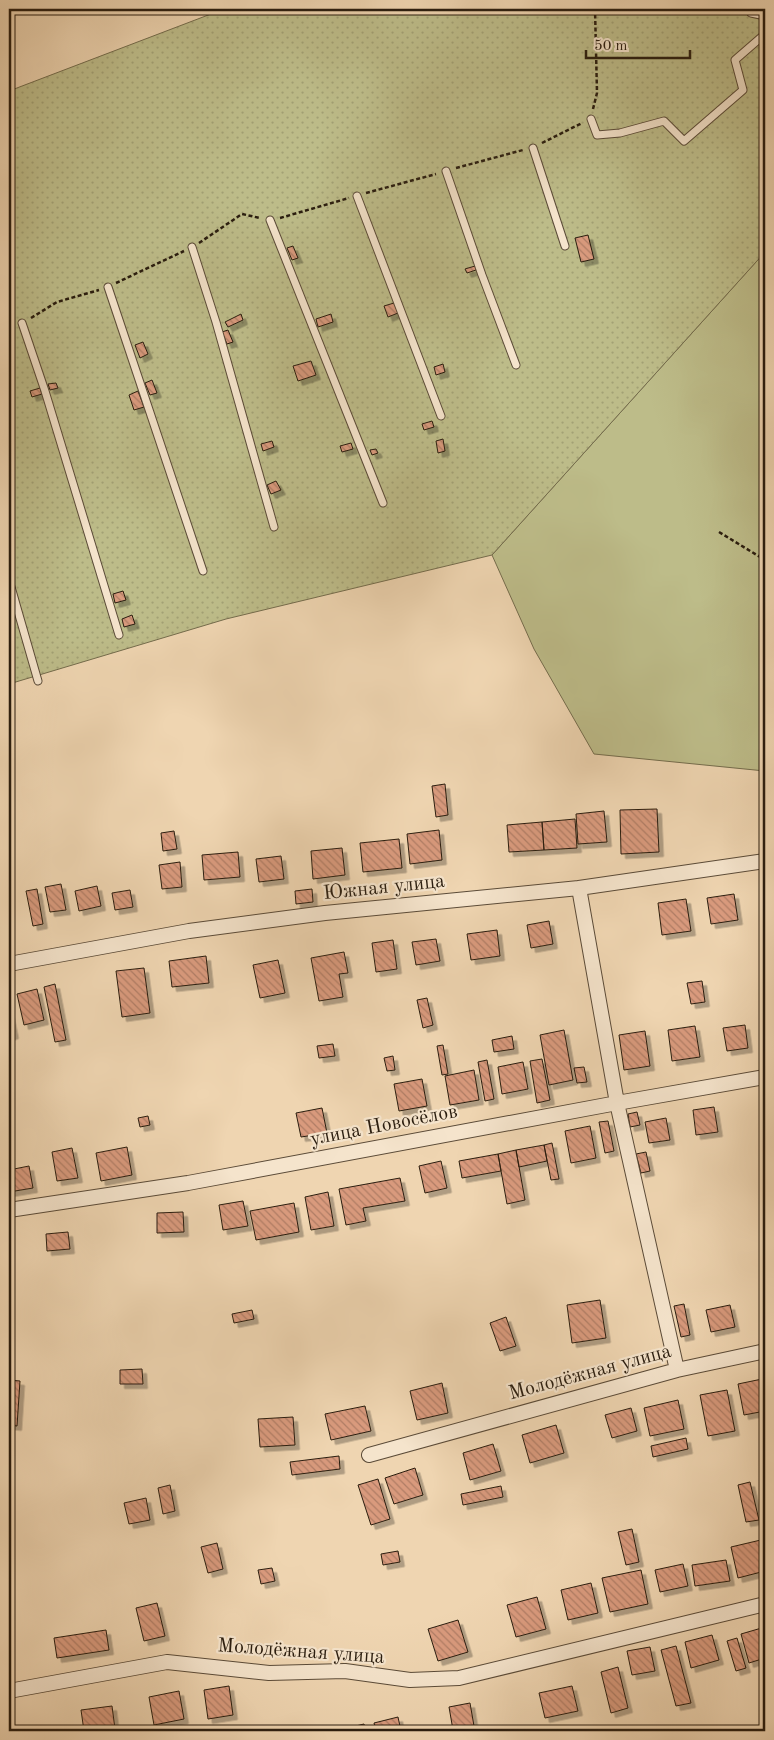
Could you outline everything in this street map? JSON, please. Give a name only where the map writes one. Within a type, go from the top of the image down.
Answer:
[{"type":"street","name":"Южная улица","points":[[9,964],[189,931],[325,913],[579,888],[765,861]]},
{"type":"street","points":[[579,888],[617,1103],[677,1370]]},
{"type":"street","name":"улица Новосёлов","points":[[9,1210],[188,1183],[765,1077]]},
{"type":"street","name":"Молодёжная улица","points":[[370,1455],[677,1370],[765,1351]]},
{"type":"street","name":"Молодёжная улица","points":[[9,1691],[167,1662],[269,1673],[345,1671],[410,1680],[460,1678],[765,1604]]},
{"type":"lane","points":[[751,9],[751,13],[765,16]]},
{"type":"lane","points":[[591,119],[597,136],[620,133],[664,121],[684,141],[743,90],[736,60],[765,34]]},
{"type":"lane","points":[[532,148],[565,246]]},
{"type":"lane","points":[[446,171],[516,366]]},
{"type":"lane","points":[[357,196],[441,416]]},
{"type":"lane","points":[[270,220],[384,503]]},
{"type":"lane","points":[[192,247],[216,322],[274,527]]},
{"type":"lane","points":[[108,287],[203,571]]},
{"type":"lane","points":[[22,323],[45,391],[119,635]]},
{"type":"lane","points":[[9,580],[38,681]]},
{"type":"path","points":[[22,323],[58,302],[108,287],[192,247],[242,214],[270,220],[532,148],[591,119],[597,93],[595,9]]},
{"type":"path","points":[[719,532],[765,560]]},
{"type":"shaded area","points":[[224,9],[765,9],[765,252],[492,555],[226,619],[9,684],[9,91]]},
{"type":"shaded area","points":[[765,252],[765,771],[594,754],[534,649],[492,555]]},
{"type":"building","points":[[588,235],[594,259],[581,262],[575,238]]},
{"type":"building","points":[[293,246],[298,258],[292,260],[287,248]]},
{"type":"building","points":[[475,266],[476,270],[467,273],[465,269]]},
{"type":"building","points":[[394,303],[398,313],[388,317],[384,306]]},
{"type":"building","points":[[241,314],[243,320],[228,327],[225,322]]},
{"type":"building","points":[[331,314],[333,322],[318,327],[316,319]]},
{"type":"building","points":[[228,330],[233,342],[227,344],[222,332]]},
{"type":"building","points":[[143,342],[148,354],[140,358],[135,345]]},
{"type":"building","points":[[311,361],[316,375],[298,381],[293,366]]},
{"type":"building","points":[[443,364],[445,372],[436,375],[434,367]]},
{"type":"building","points":[[152,380],[157,393],[150,395],[145,383]]},
{"type":"building","points":[[56,383],[58,388],[50,390],[48,384]]},
{"type":"building","points":[[40,388],[42,394],[32,397],[30,391]]},
{"type":"building","points":[[138,391],[144,407],[134,410],[129,395]]},
{"type":"building","points":[[432,421],[434,427],[424,430],[422,424]]},
{"type":"building","points":[[443,439],[445,451],[438,453],[436,441]]},
{"type":"building","points":[[272,441],[274,447],[263,451],[261,444]]},
{"type":"building","points":[[351,443],[353,449],[342,452],[340,446]]},
{"type":"building","points":[[376,449],[378,453],[372,455],[370,450]]},
{"type":"building","points":[[276,481],[281,490],[271,494],[267,485]]},
{"type":"building","points":[[123,591],[126,600],[115,603],[113,594]]},
{"type":"building","points":[[132,615],[135,624],[124,627],[122,619]]},
{"type":"building","points":[[445,784],[448,815],[436,817],[432,786]]},
{"type":"building","points":[[657,809],[659,852],[621,854],[620,810]]},
{"type":"building","points":[[604,811],[607,842],[578,844],[576,814]]},
{"type":"building","points":[[575,819],[577,848],[544,850],[542,822]]},
{"type":"building","points":[[542,822],[544,850],[509,852],[507,825]]},
{"type":"building","points":[[439,830],[442,860],[410,864],[407,834]]},
{"type":"building","points":[[174,831],[177,849],[163,851],[161,833]]},
{"type":"building","points":[[399,839],[402,868],[363,872],[360,843]]},
{"type":"building","points":[[342,848],[345,875],[313,879],[311,851]]},
{"type":"building","points":[[238,852],[240,877],[204,880],[202,855]]},
{"type":"building","points":[[281,856],[284,879],[259,882],[256,859]]},
{"type":"building","points":[[180,862],[182,887],[162,889],[159,865]]},
{"type":"building","points":[[61,884],[66,910],[50,912],[45,887]]},
{"type":"building","points":[[97,886],[101,906],[79,911],[75,891]]},
{"type":"building","points":[[37,889],[43,924],[33,926],[26,891]]},
{"type":"building","points":[[312,889],[313,902],[296,904],[295,891]]},
{"type":"building","points":[[130,890],[133,907],[115,910],[112,893]]},
{"type":"building","points":[[734,894],[738,920],[711,924],[707,898]]},
{"type":"building","points":[[686,899],[691,931],[662,935],[658,903]]},
{"type":"building","points":[[549,921],[553,944],[531,948],[527,925]]},
{"type":"building","points":[[497,930],[500,956],[471,960],[467,934]]},
{"type":"building","points":[[436,939],[440,961],[416,965],[412,942]]},
{"type":"building","points":[[393,940],[397,969],[376,972],[372,943]]},
{"type":"building","points":[[344,952],[348,973],[339,974],[343,997],[319,1001],[311,958]]},
{"type":"building","points":[[206,956],[209,983],[172,987],[169,961]]},
{"type":"building","points":[[278,960],[285,993],[260,998],[253,965]]},
{"type":"building","points":[[144,968],[150,1013],[122,1017],[116,971]]},
{"type":"building","points":[[702,981],[705,1002],[691,1004],[687,983]]},
{"type":"building","points":[[55,984],[66,1040],[55,1042],[44,987]]},
{"type":"building","points":[[37,989],[44,1020],[24,1025],[17,994]]},
{"type":"building","points":[[427,998],[433,1025],[423,1028],[417,1000]]},
{"type":"building","points":[[9,1010],[14,1034],[9,1036]]},
{"type":"building","points":[[745,1025],[748,1048],[727,1051],[723,1028]]},
{"type":"building","points":[[695,1026],[700,1057],[672,1061],[668,1030]]},
{"type":"building","points":[[564,1030],[573,1080],[549,1085],[540,1035]]},
{"type":"building","points":[[645,1031],[650,1066],[624,1070],[619,1035]]},
{"type":"building","points":[[512,1036],[514,1049],[494,1052],[492,1040]]},
{"type":"building","points":[[333,1044],[335,1056],[319,1058],[317,1046]]},
{"type":"building","points":[[443,1045],[448,1074],[442,1075],[437,1046]]},
{"type":"building","points":[[393,1056],[395,1070],[387,1071],[384,1058]]},
{"type":"building","points":[[542,1059],[550,1100],[537,1103],[530,1061]]},
{"type":"building","points":[[487,1060],[494,1099],[485,1101],[478,1062]]},
{"type":"building","points":[[523,1062],[528,1089],[502,1094],[498,1067]]},
{"type":"building","points":[[584,1067],[587,1082],[577,1083],[574,1068]]},
{"type":"building","points":[[474,1070],[479,1100],[450,1105],[445,1076]]},
{"type":"building","points":[[422,1079],[427,1106],[399,1111],[394,1084]]},
{"type":"building","points":[[714,1107],[718,1132],[696,1135],[693,1110]]},
{"type":"building","points":[[322,1108],[327,1133],[301,1137],[296,1113]]},
{"type":"building","points":[[637,1112],[640,1125],[630,1127],[628,1114]]},
{"type":"building","points":[[148,1116],[150,1125],[140,1127],[138,1118]]},
{"type":"building","points":[[666,1118],[670,1140],[649,1143],[645,1122]]},
{"type":"building","points":[[608,1121],[614,1151],[605,1153],[599,1122]]},
{"type":"building","points":[[590,1126],[596,1158],[571,1163],[565,1131]]},
{"type":"building","points":[[552,1143],[559,1179],[551,1180],[544,1145]]},
{"type":"building","points":[[544,1145],[547,1161],[519,1167],[516,1150]]},
{"type":"building","points":[[127,1147],[132,1175],[101,1181],[96,1153]]},
{"type":"building","points":[[72,1148],[78,1178],[57,1181],[52,1152]]},
{"type":"building","points":[[516,1150],[525,1200],[507,1204],[498,1154]]},
{"type":"building","points":[[646,1152],[650,1171],[641,1173],[636,1154]]},
{"type":"building","points":[[498,1154],[501,1171],[462,1178],[459,1161]]},
{"type":"building","points":[[441,1161],[447,1188],[425,1193],[419,1166]]},
{"type":"building","points":[[29,1166],[33,1188],[9,1192],[9,1170]]},
{"type":"building","points":[[400,1178],[405,1201],[363,1208],[366,1221],[346,1225],[339,1189]]},
{"type":"building","points":[[328,1192],[334,1226],[311,1230],[305,1197]]},
{"type":"building","points":[[243,1201],[248,1226],[223,1230],[219,1205]]},
{"type":"building","points":[[294,1203],[299,1232],[256,1240],[250,1211]]},
{"type":"building","points":[[183,1212],[184,1232],[157,1233],[157,1213]]},
{"type":"building","points":[[68,1232],[70,1249],[47,1251],[46,1234]]},
{"type":"building","points":[[600,1300],[606,1338],[572,1343],[567,1305]]},
{"type":"building","points":[[684,1304],[690,1335],[681,1337],[674,1306]]},
{"type":"building","points":[[730,1305],[735,1327],[711,1332],[706,1310]]},
{"type":"building","points":[[252,1310],[254,1319],[234,1323],[232,1314]]},
{"type":"building","points":[[506,1317],[516,1346],[500,1351],[490,1323]]},
{"type":"building","points":[[142,1369],[143,1384],[120,1384],[120,1370]]},
{"type":"building","points":[[762,1379],[765,1411],[744,1415],[738,1384]]},
{"type":"building","points":[[9,1380],[20,1381],[17,1426],[9,1425]]},
{"type":"building","points":[[442,1383],[448,1413],[417,1420],[410,1391]]},
{"type":"building","points":[[727,1390],[735,1431],[708,1436],[700,1395]]},
{"type":"building","points":[[678,1400],[684,1429],[650,1436],[644,1408]]},
{"type":"building","points":[[365,1406],[371,1431],[331,1440],[325,1414]]},
{"type":"building","points":[[631,1408],[637,1431],[612,1438],[605,1415]]},
{"type":"building","points":[[293,1417],[295,1445],[260,1447],[258,1419]]},
{"type":"building","points":[[556,1425],[564,1453],[530,1463],[522,1435]]},
{"type":"building","points":[[686,1438],[688,1449],[653,1457],[651,1446]]},
{"type":"building","points":[[493,1444],[501,1471],[470,1480],[463,1453]]},
{"type":"building","points":[[339,1456],[340,1469],[292,1475],[290,1462]]},
{"type":"building","points":[[415,1468],[423,1495],[394,1504],[385,1478]]},
{"type":"building","points":[[378,1479],[390,1519],[371,1525],[358,1485]]},
{"type":"building","points":[[750,1482],[759,1520],[746,1522],[738,1485]]},
{"type":"building","points":[[170,1485],[175,1511],[163,1514],[158,1488]]},
{"type":"building","points":[[501,1486],[503,1497],[463,1505],[461,1494]]},
{"type":"building","points":[[146,1498],[150,1520],[129,1524],[124,1503]]},
{"type":"building","points":[[632,1529],[639,1562],[626,1565],[618,1532]]},
{"type":"building","points":[[765,1539],[765,1571],[738,1578],[731,1547]]},
{"type":"building","points":[[217,1543],[223,1569],[208,1573],[201,1547]]},
{"type":"building","points":[[398,1551],[400,1562],[383,1565],[381,1554]]},
{"type":"building","points":[[726,1560],[730,1581],[695,1586],[692,1565]]},
{"type":"building","points":[[683,1564],[688,1586],[660,1592],[655,1570]]},
{"type":"building","points":[[272,1568],[275,1581],[261,1584],[258,1570]]},
{"type":"building","points":[[641,1570],[648,1604],[610,1612],[602,1578]]},
{"type":"building","points":[[591,1583],[598,1613],[568,1620],[561,1590]]},
{"type":"building","points":[[537,1597],[546,1629],[516,1637],[507,1605]]},
{"type":"building","points":[[157,1603],[165,1636],[144,1641],[136,1608]]},
{"type":"building","points":[[458,1620],[468,1652],[438,1661],[428,1629]]},
{"type":"building","points":[[765,1627],[765,1658],[749,1663],[741,1634]]},
{"type":"building","points":[[106,1630],[109,1650],[57,1658],[54,1638]]},
{"type":"building","points":[[712,1635],[719,1660],[691,1668],[685,1642]]},
{"type":"building","points":[[737,1638],[746,1668],[736,1671],[727,1641]]},
{"type":"building","points":[[676,1646],[691,1703],[676,1706],[661,1650]]},
{"type":"building","points":[[650,1647],[655,1671],[632,1675],[627,1651]]},
{"type":"building","points":[[618,1667],[628,1708],[611,1713],[601,1672]]},
{"type":"building","points":[[229,1686],[233,1715],[208,1719],[204,1690]]},
{"type":"building","points":[[572,1686],[578,1711],[545,1718],[539,1693]]},
{"type":"building","points":[[179,1691],[184,1719],[154,1725],[149,1697]]},
{"type":"building","points":[[470,1703],[474,1726],[453,1730],[449,1707]]},
{"type":"building","points":[[112,1706],[115,1729],[84,1731],[81,1710]]},
{"type":"building","points":[[398,1717],[401,1731],[376,1731],[374,1723]]},
{"type":"building","points":[[364,1724],[366,1731],[335,1731]]}]
